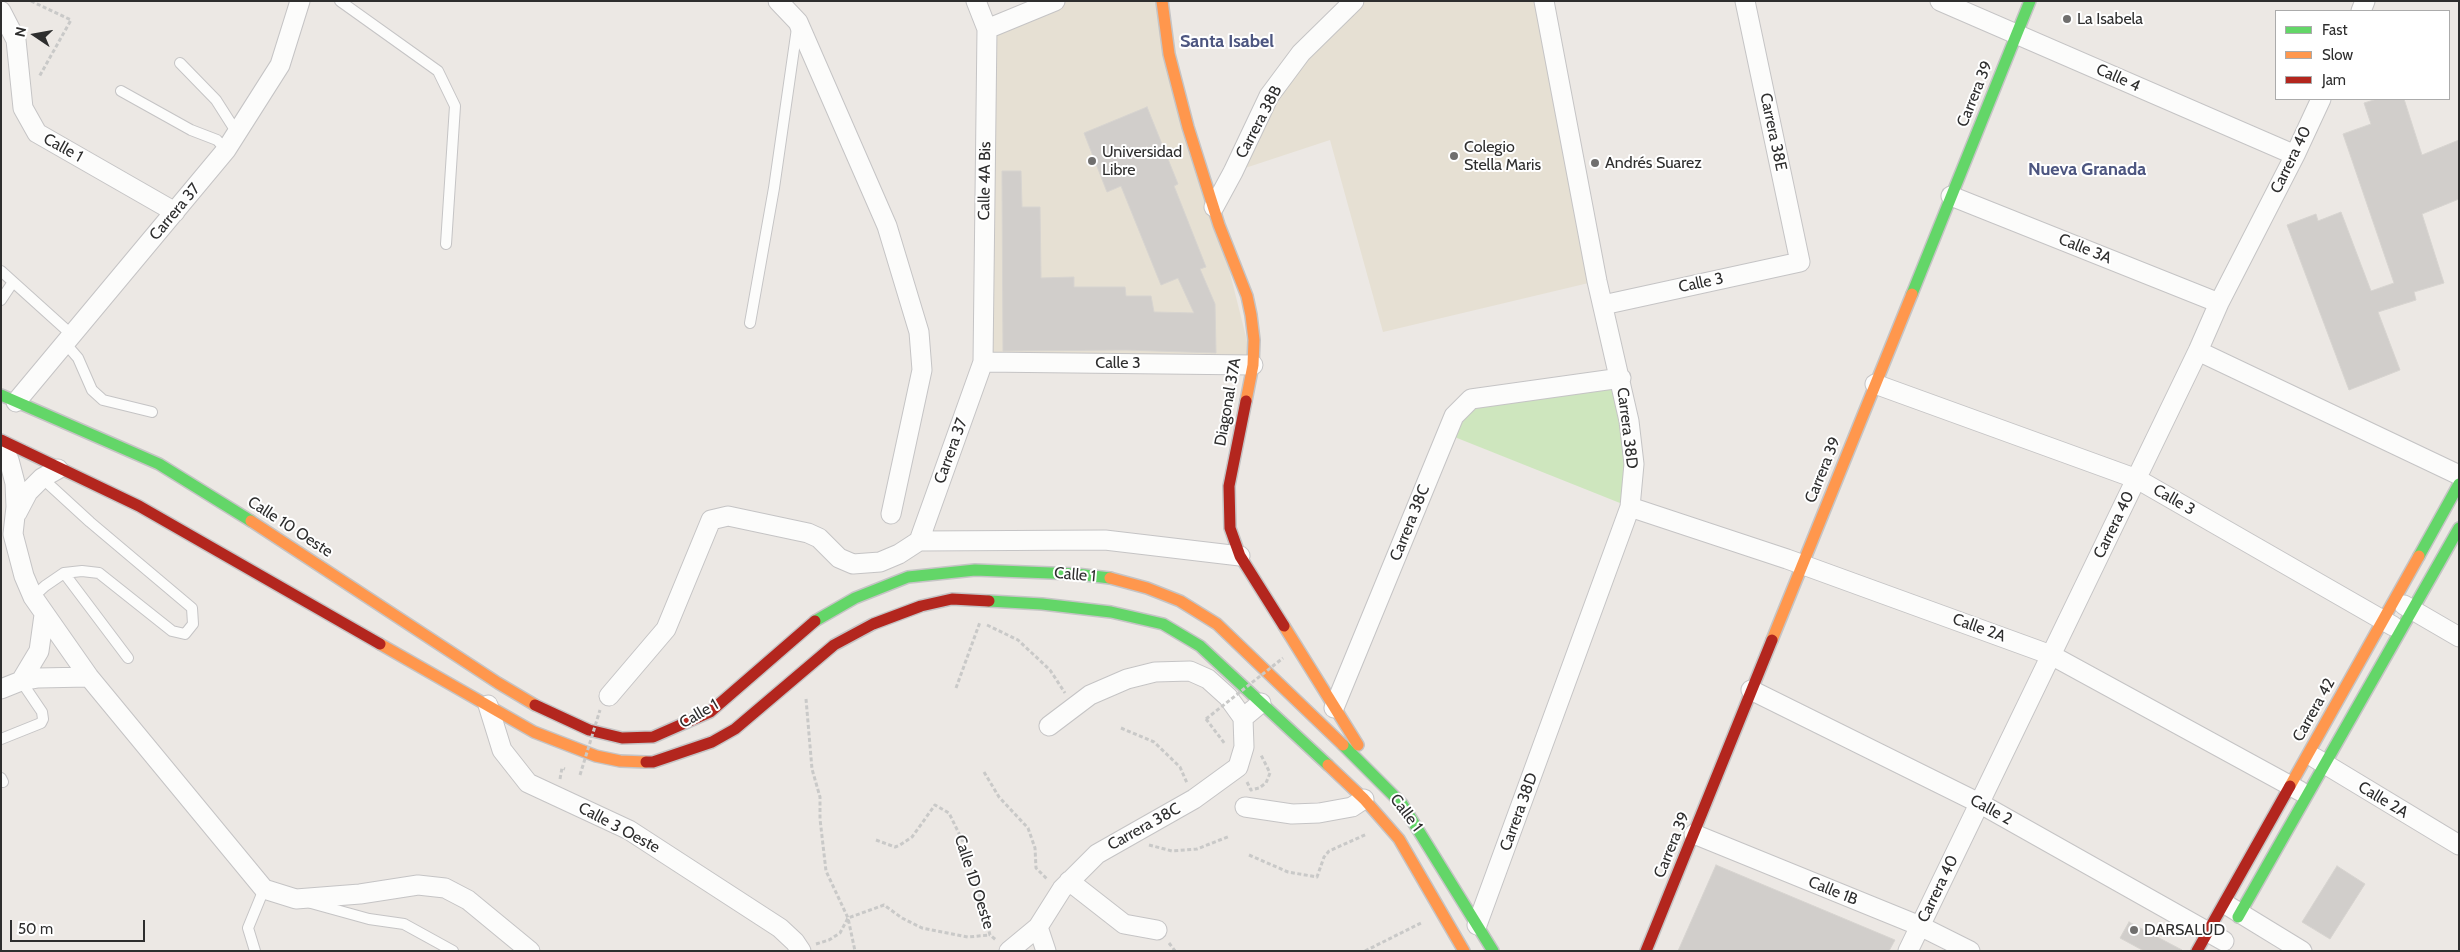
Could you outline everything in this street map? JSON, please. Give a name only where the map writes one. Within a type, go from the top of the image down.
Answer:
[{"type":"main road","name":"Diagonal 37A","points":[[1162,1],[1169,54],[1188,127],[1214,207],[1247,296],[1254,340],[1253,365],[1228,498],[1230,528],[1240,556],[1380,780]]},
{"type":"main road","name":"Carrera 39","points":[[1646,951],[2030,1]]},
{"type":"main road","name":"Calle 10 Oeste","points":[[9,399],[159,464],[228,506],[498,683],[546,711]]},
{"type":"main road","points":[[1,440],[50,473],[139,506],[488,705]]},
{"type":"main road","name":"Carrera 42","points":[[2198,951],[2459,484]]},
{"type":"main road","points":[[228,506],[234,515],[236,526]]},
{"type":"main road","points":[[2229,933],[2459,528]]},
{"type":"main road","points":[[207,545],[216,546],[225,542]]},
{"type":"main road","name":"Calle 1","points":[[546,711],[589,730],[622,738],[653,737],[710,712],[820,618],[878,587],[926,573],[975,570],[1076,574],[1115,579],[1147,588],[1180,602],[1217,624],[1380,780],[1402,804],[1416,825],[1492,951]]},
{"type":"main road","name":"Calle 1","points":[[488,705],[549,738],[596,756],[620,761],[653,762],[712,742],[735,729],[777,696],[823,653],[873,624],[921,606],[952,600],[1042,604],[1140,617],[1163,624],[1200,646],[1252,710],[1364,799],[1399,839],[1464,951]]},
{"type":"street","name":"Carrera 37","points":[[9,399],[69,339],[226,150],[280,65],[300,1]]},
{"type":"street","points":[[778,1],[798,22],[887,226],[919,332],[922,370],[891,514]]},
{"type":"street","name":"Calle 4A Bis","points":[[976,1],[986,28],[983,362]]},
{"type":"street","points":[[986,28],[1055,1]]},
{"type":"street","name":"Carrera 38B","points":[[1214,207],[1270,96],[1300,53],[1354,1]]},
{"type":"street","name":"Carrera 38D","points":[[1478,925],[1630,507],[1634,464],[1630,421],[1602,305],[1544,1]]},
{"type":"street","name":"Carrera 38E","points":[[1745,1],[1800,262]]},
{"type":"street","name":"Calle 4","points":[[1940,1],[2295,155]]},
{"type":"street","name":"Calle 1","points":[[1,11],[16,40],[23,108],[37,133],[175,212]]},
{"type":"street","name":"Carrera 40","points":[[1908,951],[2198,352],[2219,303],[2295,155],[2321,100]]},
{"type":"street","name":"Calle 3A","points":[[1951,196],[2219,303]]},
{"type":"street","name":"Calle 3","points":[[1602,305],[1800,262]]},
{"type":"street","points":[[2198,352],[2459,475]]},
{"type":"street","name":"Carrera 37","points":[[919,540],[983,362]]},
{"type":"street","name":"Calle 3","points":[[983,362],[1253,365]]},
{"type":"street","name":"Carrera 38C","points":[[1334,708],[1454,416],[1471,399],[1621,378]]},
{"type":"street","name":"Calle 3","points":[[1875,384],[2137,479],[2400,631]]},
{"type":"street","points":[[1,446],[8,460],[15,483],[16,507],[13,534],[24,576],[33,597],[89,677],[264,889],[296,899],[360,894],[418,885],[445,888],[468,900],[530,951]]},
{"type":"street","points":[[13,534],[18,510],[28,492],[50,473]]},
{"type":"street","name":"Calle 2A","points":[[1630,507],[1802,565],[2051,655],[2291,784],[2307,796]]},
{"type":"street","points":[[605,703],[666,629],[711,520],[728,516],[808,533],[819,538],[839,558],[853,564],[880,562],[899,554],[919,540],[1105,540],[1240,556]]},
{"type":"street","points":[[2394,600],[2459,637]]},
{"type":"street","points":[[21,681],[38,650],[44,615]]},
{"type":"street","points":[[1049,726],[1090,695],[1127,679],[1155,672],[1190,671],[1208,679],[1228,697],[1252,710]]},
{"type":"street","points":[[1,689],[21,681],[55,676],[89,677]]},
{"type":"street","name":"Calle 2","points":[[1751,690],[1979,803],[2208,932],[2229,933],[2302,951]]},
{"type":"street","name":"Calle 3 Oeste","points":[[488,705],[502,750],[528,783],[629,830],[780,928],[798,946]]},
{"type":"street","name":"Carrera 38C","points":[[1006,948],[1038,927],[1065,885],[1097,854],[1194,799],[1238,767],[1252,710]]},
{"type":"street","name":"Calle 2A","points":[[2308,754],[2459,845]]},
{"type":"street","points":[[1245,807],[1292,814],[1320,813],[1352,807],[1364,799]]},
{"type":"street","name":"Calle 1B","points":[[1694,834],[1920,926],[1970,951]]},
{"type":"street","points":[[1065,885],[1124,924],[1156,930]]},
{"type":"street","name":"Calle 2","points":[[2224,903],[2229,933]]},
{"type":"street","points":[[1038,927],[1046,951]]},
{"type":"lane","points":[[340,1],[438,71],[455,106],[446,244]]},
{"type":"lane","points":[[750,323],[774,188],[798,22]]},
{"type":"lane","points":[[180,63],[216,100],[237,134]]},
{"type":"lane","points":[[121,91],[191,130],[217,140],[226,150]]},
{"type":"lane","points":[[1,271],[69,339],[92,390],[103,400],[152,412]]},
{"type":"lane","points":[[1,300],[13,282]]},
{"type":"lane","points":[[33,597],[45,586],[64,574],[82,571],[99,573],[172,631],[186,634],[193,624],[192,608],[90,522],[50,473]]},
{"type":"lane","points":[[64,574],[128,658]]},
{"type":"lane","points":[[1,739],[41,723],[43,719],[42,712],[21,681]]},
{"type":"lane","points":[[255,951],[248,928],[264,889]]},
{"type":"lane","points":[[296,899],[369,919],[404,924],[453,951]]},
{"type":"path","points":[[31,1],[71,20],[37,80]]},
{"type":"path","points":[[972,619],[980,621],[1018,640],[1050,670],[1073,706]]},
{"type":"path","points":[[956,688],[980,621]]},
{"type":"path","points":[[1220,735],[1206,719],[1283,658]]},
{"type":"path","points":[[1231,689],[1252,710]]},
{"type":"path","points":[[805,695],[812,769],[820,797],[820,819],[826,871],[848,918],[855,951]]},
{"type":"path","points":[[580,775],[605,703]]},
{"type":"path","points":[[1121,728],[1154,742],[1180,767],[1194,799]]},
{"type":"path","points":[[580,758],[588,761]]},
{"type":"path","points":[[984,772],[999,797],[1028,828],[1035,848],[1036,868],[1044,877],[1065,885]]},
{"type":"path","name":"Calle 1D Oeste","points":[[876,840],[895,847],[912,836],[935,806],[949,813],[968,852],[990,935],[1006,948]]},
{"type":"path","points":[[1249,855],[1288,872],[1317,877],[1328,851],[1371,832]]},
{"type":"path","points":[[1132,834],[1152,847],[1172,851],[1197,849],[1230,836]]},
{"type":"path","points":[[798,946],[814,945],[829,940],[840,933],[848,918],[884,904],[902,918],[922,928],[968,937],[990,935]]},
{"type":"path","points":[[1365,951],[1426,921]]},
{"type":"shaded area","name":"Universidad Libre","points":[[1055,1],[1162,1],[1253,365],[983,362],[987,29]]},
{"type":"shaded area","name":"Colegio Stella Maris","points":[[1354,1],[1544,1],[1597,281],[1383,332],[1330,140],[1233,172],[1269,96]]},
{"type":"green space","points":[[1621,378],[1630,507],[1447,434],[1471,399]]},
{"type":"building","points":[[2374,100],[2404,100],[2422,155],[2459,140],[2459,199],[2422,214],[2444,283],[2414,292],[2416,300],[2378,312],[2400,370],[2349,390],[2287,225],[2316,214],[2318,221],[2341,212],[2371,291],[2394,283],[2343,134],[2371,124],[2364,103]]},
{"type":"building","points":[[1147,107],[1178,184],[1174,186],[1206,267],[1200,269],[1215,304],[1216,353],[1126,350],[1003,351],[1002,171],[1021,171],[1022,207],[1040,207],[1041,278],[1074,277],[1074,287],[1125,287],[1126,296],[1151,296],[1154,312],[1194,313],[1178,278],[1161,285],[1121,186],[1107,192],[1084,133]]},
{"type":"building","points":[[1716,865],[1895,940],[1889,951],[1678,951]]},
{"type":"building","points":[[2337,866],[2365,884],[2330,939],[2302,922]]},
{"type":"building","name":"DARSALUD","points":[[2129,922],[2182,950],[2144,951],[2120,938]]},
{"type":"traffic: fast","points":[[1912,294],[2030,1]]},
{"type":"traffic: fast","points":[[1,395],[159,464],[251,521]]},
{"type":"traffic: fast","points":[[2419,556],[2459,484]]},
{"type":"traffic: fast","points":[[2238,917],[2459,528]]},
{"type":"traffic: fast","points":[[815,621],[855,598],[908,577],[975,570],[1076,574],[1110,578]]},
{"type":"traffic: fast","points":[[989,601],[1042,604],[1111,612],[1163,624],[1200,646],[1328,765]]},
{"type":"traffic: fast","points":[[1343,745],[1402,804],[1493,951]]},
{"type":"traffic: slow","points":[[1162,1],[1169,54],[1188,127],[1219,225],[1247,296],[1251,315],[1254,340],[1253,365],[1246,401]]},
{"type":"traffic: slow","points":[[1772,640],[1912,294]]},
{"type":"traffic: slow","points":[[251,521],[498,683],[535,705]]},
{"type":"traffic: slow","points":[[2290,786],[2419,556]]},
{"type":"traffic: slow","points":[[1110,578],[1147,588],[1180,601],[1217,624],[1343,745]]},
{"type":"traffic: slow","points":[[1284,626],[1358,745]]},
{"type":"traffic: slow","points":[[380,644],[534,732],[596,756],[620,761],[646,762]]},
{"type":"traffic: slow","points":[[1328,765],[1364,799],[1399,839],[1464,951]]},
{"type":"traffic: jam","points":[[1246,401],[1229,486],[1230,528],[1240,556],[1284,626]]},
{"type":"traffic: jam","points":[[1,440],[139,506],[380,644]]},
{"type":"traffic: jam","points":[[646,762],[653,762],[712,742],[735,729],[834,645],[873,624],[921,606],[952,599],[989,601]]},
{"type":"traffic: jam","points":[[535,705],[589,730],[622,738],[653,737],[710,712],[815,621]]},
{"type":"traffic: jam","points":[[1646,951],[1772,640]]},
{"type":"traffic: jam","points":[[2197,951],[2290,786]]},
{"type":"place","name":"La Isabela","points":[[2067,19]]},
{"type":"place","name":"Colegio Stella Maris","points":[[1454,156]]},
{"type":"place","name":"Universidad Libre","points":[[1092,161]]},
{"type":"place","name":"Andrés Suarez","points":[[1595,163]]},
{"type":"place","name":"DARSALUD","points":[[2134,930]]},
{"type":"district","name":"Santa Isabel","points":[[1227,42]]},
{"type":"district","name":"Nueva Granada","points":[[2087,170]]}]
